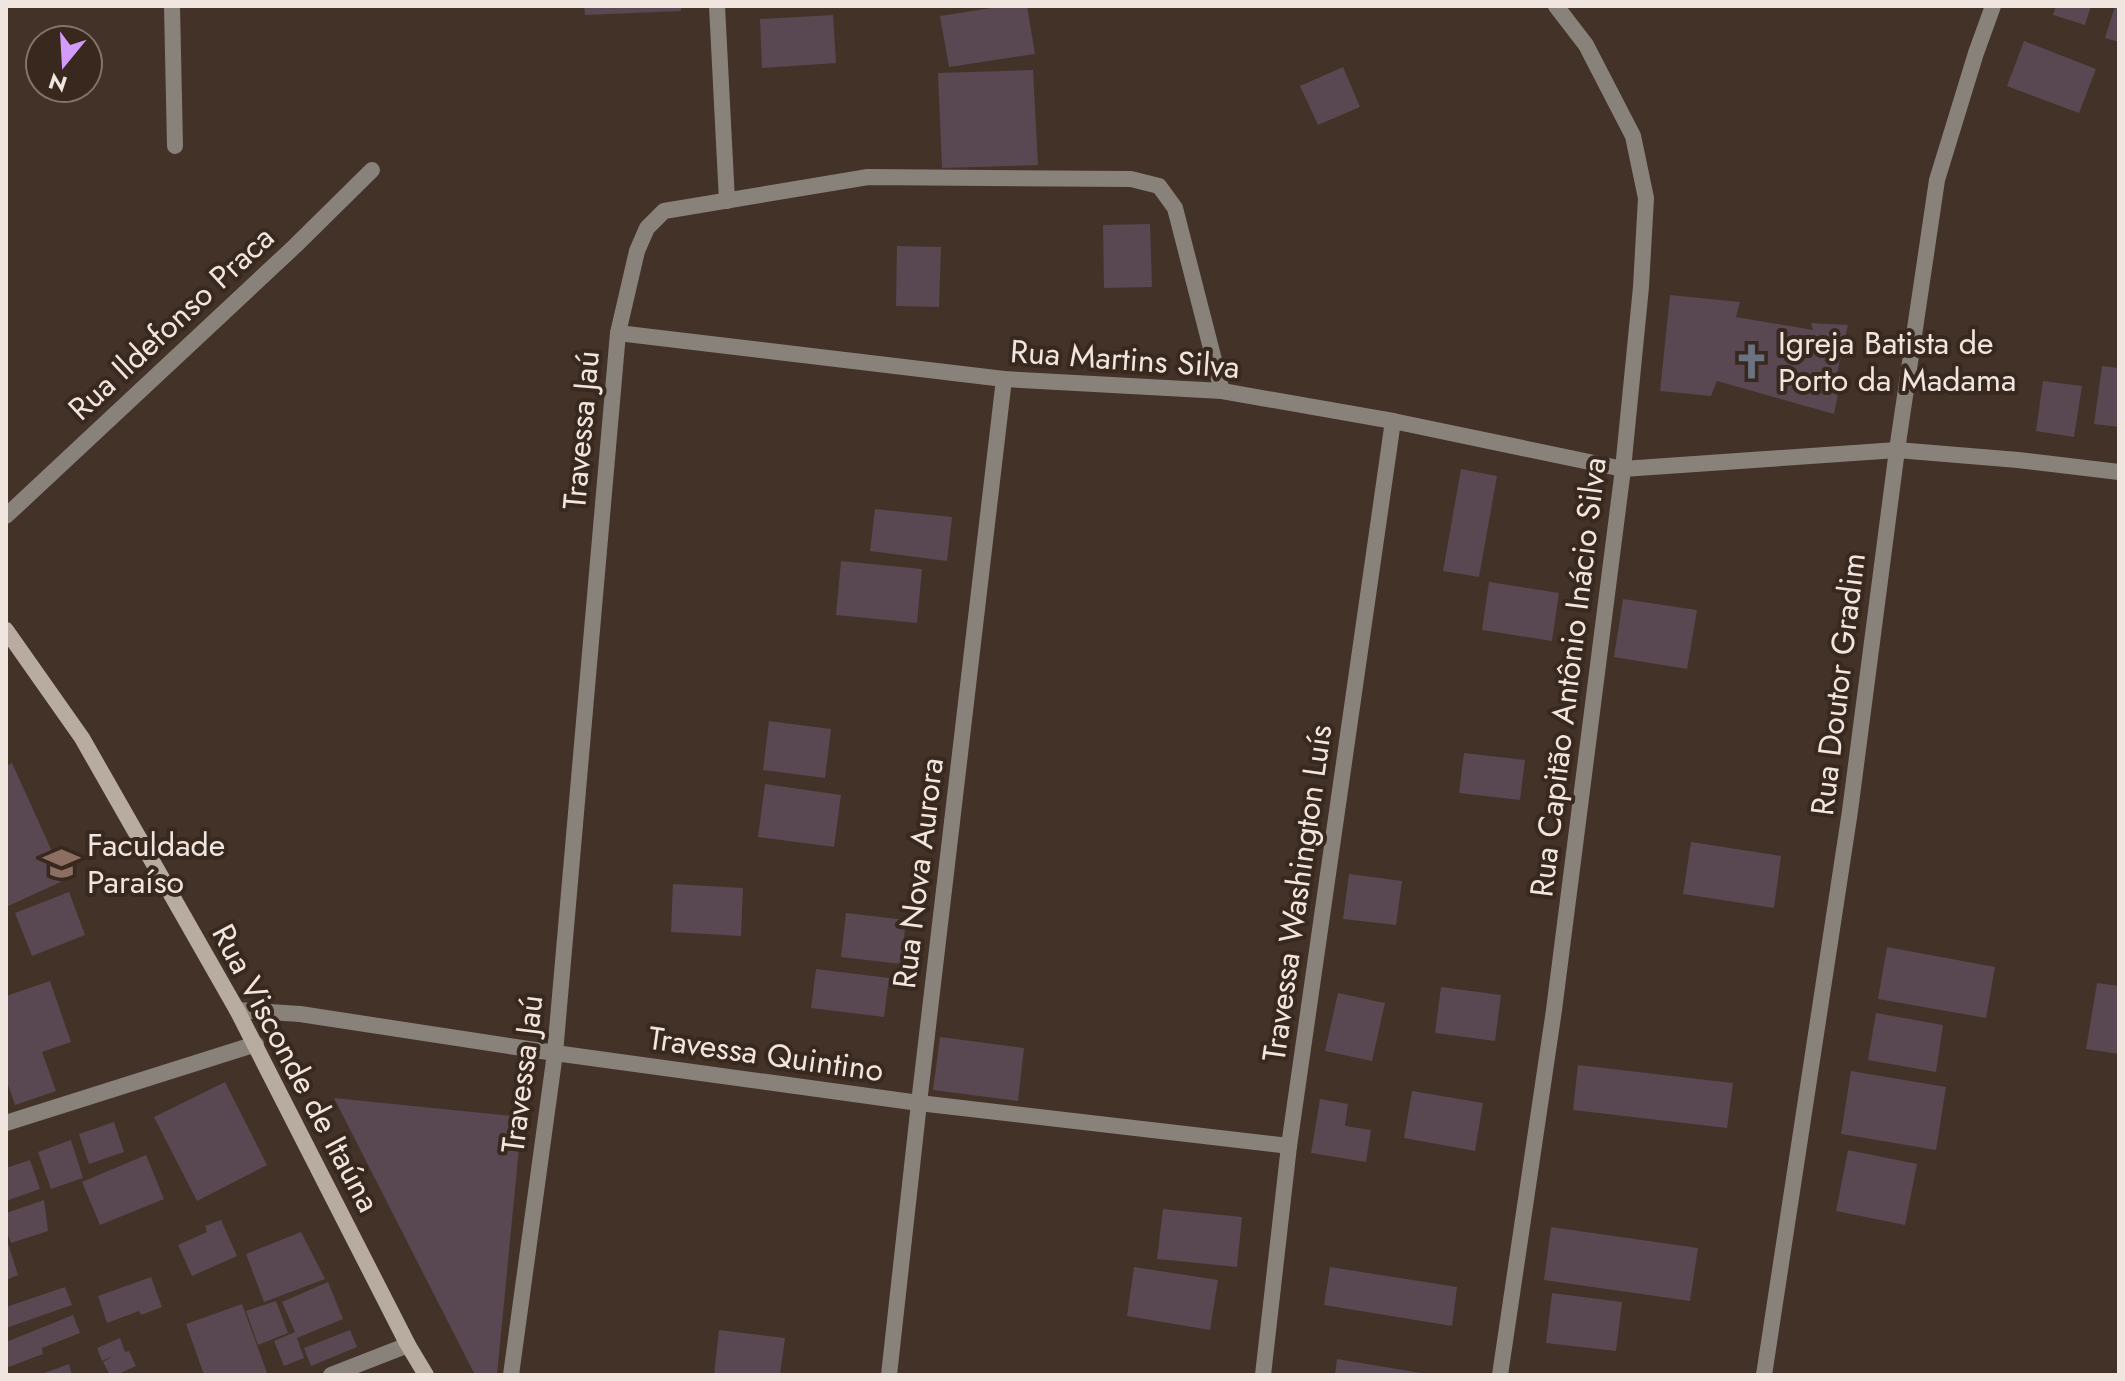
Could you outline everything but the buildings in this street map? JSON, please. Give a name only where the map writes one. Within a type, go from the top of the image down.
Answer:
[{"type":"main road","name":"Rua Visconde de Itaúna","points":[[6,630],[82,738],[237,1010],[426,1375]]},
{"type":"street","points":[[172,6],[175,146]]},
{"type":"street","points":[[717,6],[727,201]]},
{"type":"street","name":"Rua Capitão Antônio Inácio Silva","points":[[1500,1375],[1554,1010],[1623,469],[1641,287],[1646,198],[1633,136],[1586,45],[1556,6]]},
{"type":"street","name":"Rua Doutor Gradim","points":[[1764,1375],[1850,811],[1897,450],[1937,180],[1993,6]]},
{"type":"street","name":"Rua Ildefonso Praca","points":[[6,516],[372,170]]},
{"type":"street","name":"Travessa Jaú","points":[[511,1375],[555,1053],[618,333],[637,251],[647,228],[664,211],[868,177],[1131,179],[1159,186],[1175,208],[1222,391]]},
{"type":"street","name":"Rua Martins Silva","points":[[618,333],[1004,379],[1222,391],[1393,421],[1623,469],[1897,450],[2119,472]]},
{"type":"street","name":"Rua Nova Aurora","points":[[889,1375],[1004,379]]},
{"type":"street","name":"Travessa Washington Luís","points":[[1263,1375],[1289,1146],[1393,421]]},
{"type":"street","name":"Travessa Quintino","points":[[237,1010],[300,1014],[919,1103],[1289,1146]]},
{"type":"street","points":[[6,1123],[256,1044]]},
{"type":"street","points":[[331,1375],[408,1345]]},
{"type":"place","name":"Igreja Batista de Porto da Madama","points":[[1752,361]]},
{"type":"place","name":"Faculdade Paraíso","points":[[61,863]]}]
